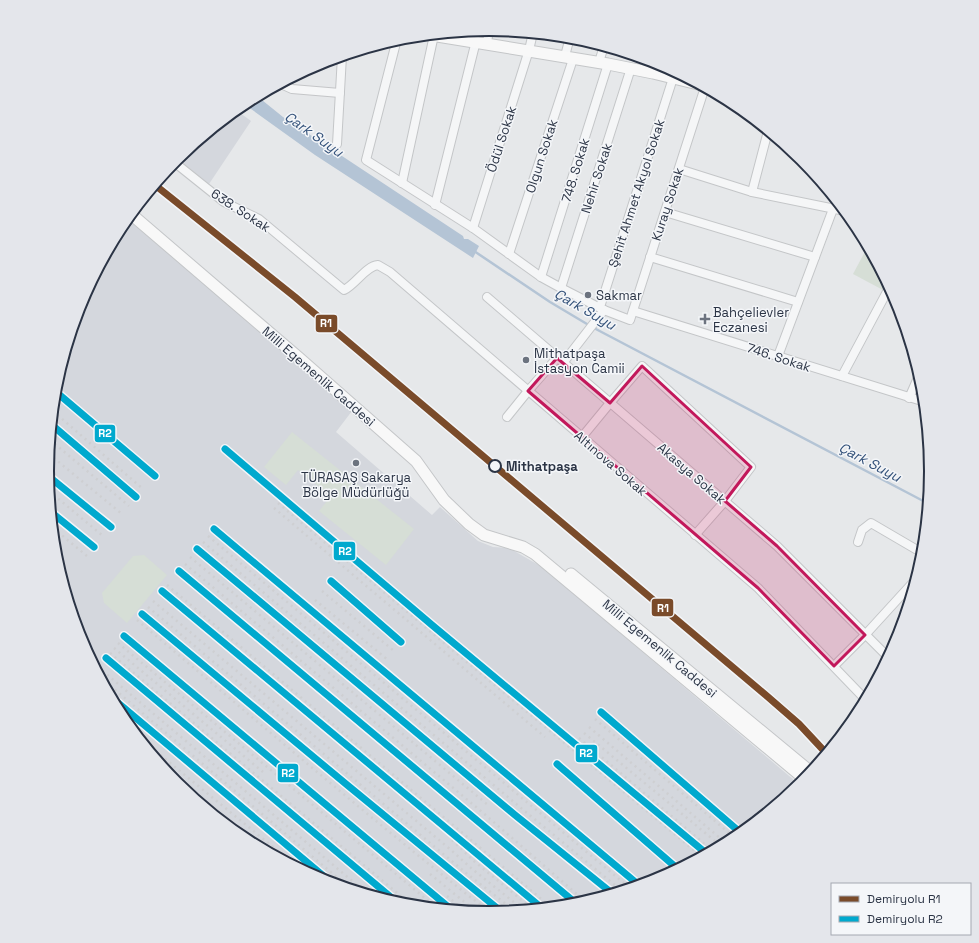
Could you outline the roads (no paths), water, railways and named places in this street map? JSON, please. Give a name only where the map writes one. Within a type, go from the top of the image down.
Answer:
[{"type":"main road","points":[[455,38],[631,68],[651,67]]},
{"type":"main road","points":[[665,73],[678,79]]},
{"type":"main road","name":"Milli Egemenlik Caddesi","points":[[136,218],[416,461],[444,500],[469,524],[484,535],[522,547],[535,554],[801,775]]},
{"type":"main road","name":"Milli Egemenlik Caddesi","points":[[501,540],[526,542],[540,549],[807,769]]},
{"type":"street","points":[[435,205],[481,42],[485,36]]},
{"type":"street","name":"Ödül Sokak","points":[[473,228],[532,38]]},
{"type":"street","points":[[402,183],[437,40]]},
{"type":"street","name":"Olgun Sokak","points":[[509,254],[569,58],[570,43]]},
{"type":"street","points":[[395,46],[366,160],[473,228],[542,276],[601,311]]},
{"type":"street","name":"748. Sokak","points":[[542,276],[604,63],[604,52]]},
{"type":"street","points":[[337,144],[342,62]]},
{"type":"street","name":"Nehir Sokak","points":[[561,288],[631,68]]},
{"type":"street","name":"Şehit Ahmet Akyol Sokak","points":[[507,417],[528,391],[587,332],[601,311],[673,78]]},
{"type":"street","points":[[286,86],[292,89],[340,93]]},
{"type":"street","name":"Kuray Sokak","points":[[601,311],[625,320],[630,320],[703,92]]},
{"type":"street","points":[[752,192],[767,136]]},
{"type":"street","name":"638. Sokak","points":[[180,166],[224,202],[259,219],[344,290]]},
{"type":"street","points":[[679,169],[752,192],[837,209]]},
{"type":"street","points":[[778,356],[833,208]]},
{"type":"street","points":[[665,212],[815,257]]},
{"type":"street","points":[[650,257],[798,302]]},
{"type":"street","name":"Altınova Sokak","points":[[344,290],[351,286],[373,265],[378,264],[390,272],[758,588],[862,696]]},
{"type":"street","points":[[842,376],[886,293]]},
{"type":"street","name":"Akasya Sokak","points":[[487,297],[777,546],[885,654]]},
{"type":"street","name":"746. Sokak","points":[[633,311],[919,400]]},
{"type":"street","points":[[582,437],[642,366],[751,467],[725,501],[695,535]]},
{"type":"street","points":[[909,398],[916,382]]},
{"type":"street","points":[[858,542],[862,530],[870,523],[918,550]]},
{"type":"street","points":[[834,666],[909,587]]},
{"type":"water","points":[[262,100],[283,117],[463,236],[464,239],[468,239],[479,246],[473,258],[315,155],[250,108]]},
{"type":"waterway","name":"Çark Suyu","points":[[474,251],[550,302],[592,327],[924,501]]},
{"type":"railway","points":[[61,396],[155,476]]},
{"type":"railway","points":[[58,415],[143,489]]},
{"type":"railway","points":[[57,429],[136,497]]},
{"type":"railway","points":[[55,444],[129,506]]},
{"type":"railway","points":[[225,449],[432,625],[703,851]]},
{"type":"railway","points":[[54,458],[122,514]]},
{"type":"railway","points":[[54,481],[111,527]]},
{"type":"railway","points":[[55,496],[103,536]]},
{"type":"railway","points":[[278,503],[698,854]]},
{"type":"railway","points":[[274,508],[545,737]]},
{"type":"railway","points":[[57,517],[94,547]]},
{"type":"railway","points":[[214,529],[635,882]]},
{"type":"railway","points":[[59,533],[87,556]]},
{"type":"railway","points":[[208,536],[626,885]]},
{"type":"railway","points":[[203,542],[618,887]]},
{"type":"railway","points":[[197,549],[515,815],[608,890]]},
{"type":"railway","points":[[190,557],[488,805]]},
{"type":"railway","points":[[185,564],[482,812],[581,897]]},
{"type":"railway","points":[[179,571],[571,899]]},
{"type":"railway","points":[[331,581],[401,642]]},
{"type":"railway","points":[[167,585],[546,903]]},
{"type":"railway","points":[[162,591],[537,904]]},
{"type":"railway","points":[[322,591],[394,651]]},
{"type":"railway","points":[[315,600],[388,660]]},
{"type":"railway","points":[[153,601],[471,868],[519,906]]},
{"type":"railway","points":[[148,607],[466,873],[509,906]]},
{"type":"railway","points":[[142,614],[495,907]]},
{"type":"railway","points":[[137,620],[358,806],[483,907]]},
{"type":"railway","points":[[124,636],[445,904]]},
{"type":"railway","points":[[118,643],[430,903]]},
{"type":"railway","points":[[114,648],[263,772]]},
{"type":"railway","points":[[110,653],[404,899]]},
{"type":"railway","points":[[106,658],[388,895]]},
{"type":"railway","points":[[103,671],[359,887]]},
{"type":"railway","points":[[110,686],[341,881]]},
{"type":"railway","points":[[124,708],[319,872]]},
{"type":"railway","points":[[601,712],[737,830]]},
{"type":"railway","points":[[595,719],[730,834]]},
{"type":"railway","points":[[589,727],[722,840]]},
{"type":"railway","points":[[584,733],[717,843]]},
{"type":"railway","points":[[579,738],[709,848]]},
{"type":"railway","points":[[156,751],[282,854]]},
{"type":"railway","points":[[557,764],[674,866]]},
{"type":"railway","points":[[452,840],[475,862],[528,905]]},
{"type":"railway","points":[[430,874],[470,906]]},
{"type":"railway","points":[[447,896],[459,906]]},
{"type":"rail line","name":"R1","points":[[159,188],[295,297],[768,697],[799,724],[824,751]]},
{"type":"rail line","name":"R2","points":[[61,396],[155,476]]},
{"type":"rail line","name":"R2","points":[[57,429],[136,497]]},
{"type":"rail line","name":"R2","points":[[225,449],[432,625],[703,851]]},
{"type":"rail line","name":"R2","points":[[54,481],[111,527]]},
{"type":"rail line","name":"R2","points":[[57,517],[94,547]]},
{"type":"rail line","name":"R2","points":[[214,529],[635,882]]},
{"type":"rail line","name":"R2","points":[[197,549],[515,815],[608,890]]},
{"type":"rail line","name":"R2","points":[[179,571],[571,899]]},
{"type":"rail line","name":"R2","points":[[331,581],[401,642]]},
{"type":"rail line","name":"R2","points":[[162,591],[537,904]]},
{"type":"rail line","name":"R2","points":[[142,614],[495,907]]},
{"type":"rail line","name":"R2","points":[[124,636],[445,904]]},
{"type":"rail line","name":"R2","points":[[106,658],[388,895]]},
{"type":"rail line","name":"R2","points":[[124,708],[319,872]]},
{"type":"rail line","name":"R2","points":[[601,712],[737,830]]},
{"type":"rail line","name":"R2","points":[[557,764],[674,866]]},
{"type":"place","name":"Sakmar","points":[[588,295]]},
{"type":"place","name":"Bahçelievler Eczanesi","points":[[705,319]]},
{"type":"place","name":"Mithatpaşa İstasyon Camii","points":[[526,360]]},
{"type":"place","name":"TÜRASAŞ Sakarya Bölge Müdürlüğü","points":[[356,463]]},
{"type":"place","name":"Mithatpaşa","points":[[495,466]]}]
